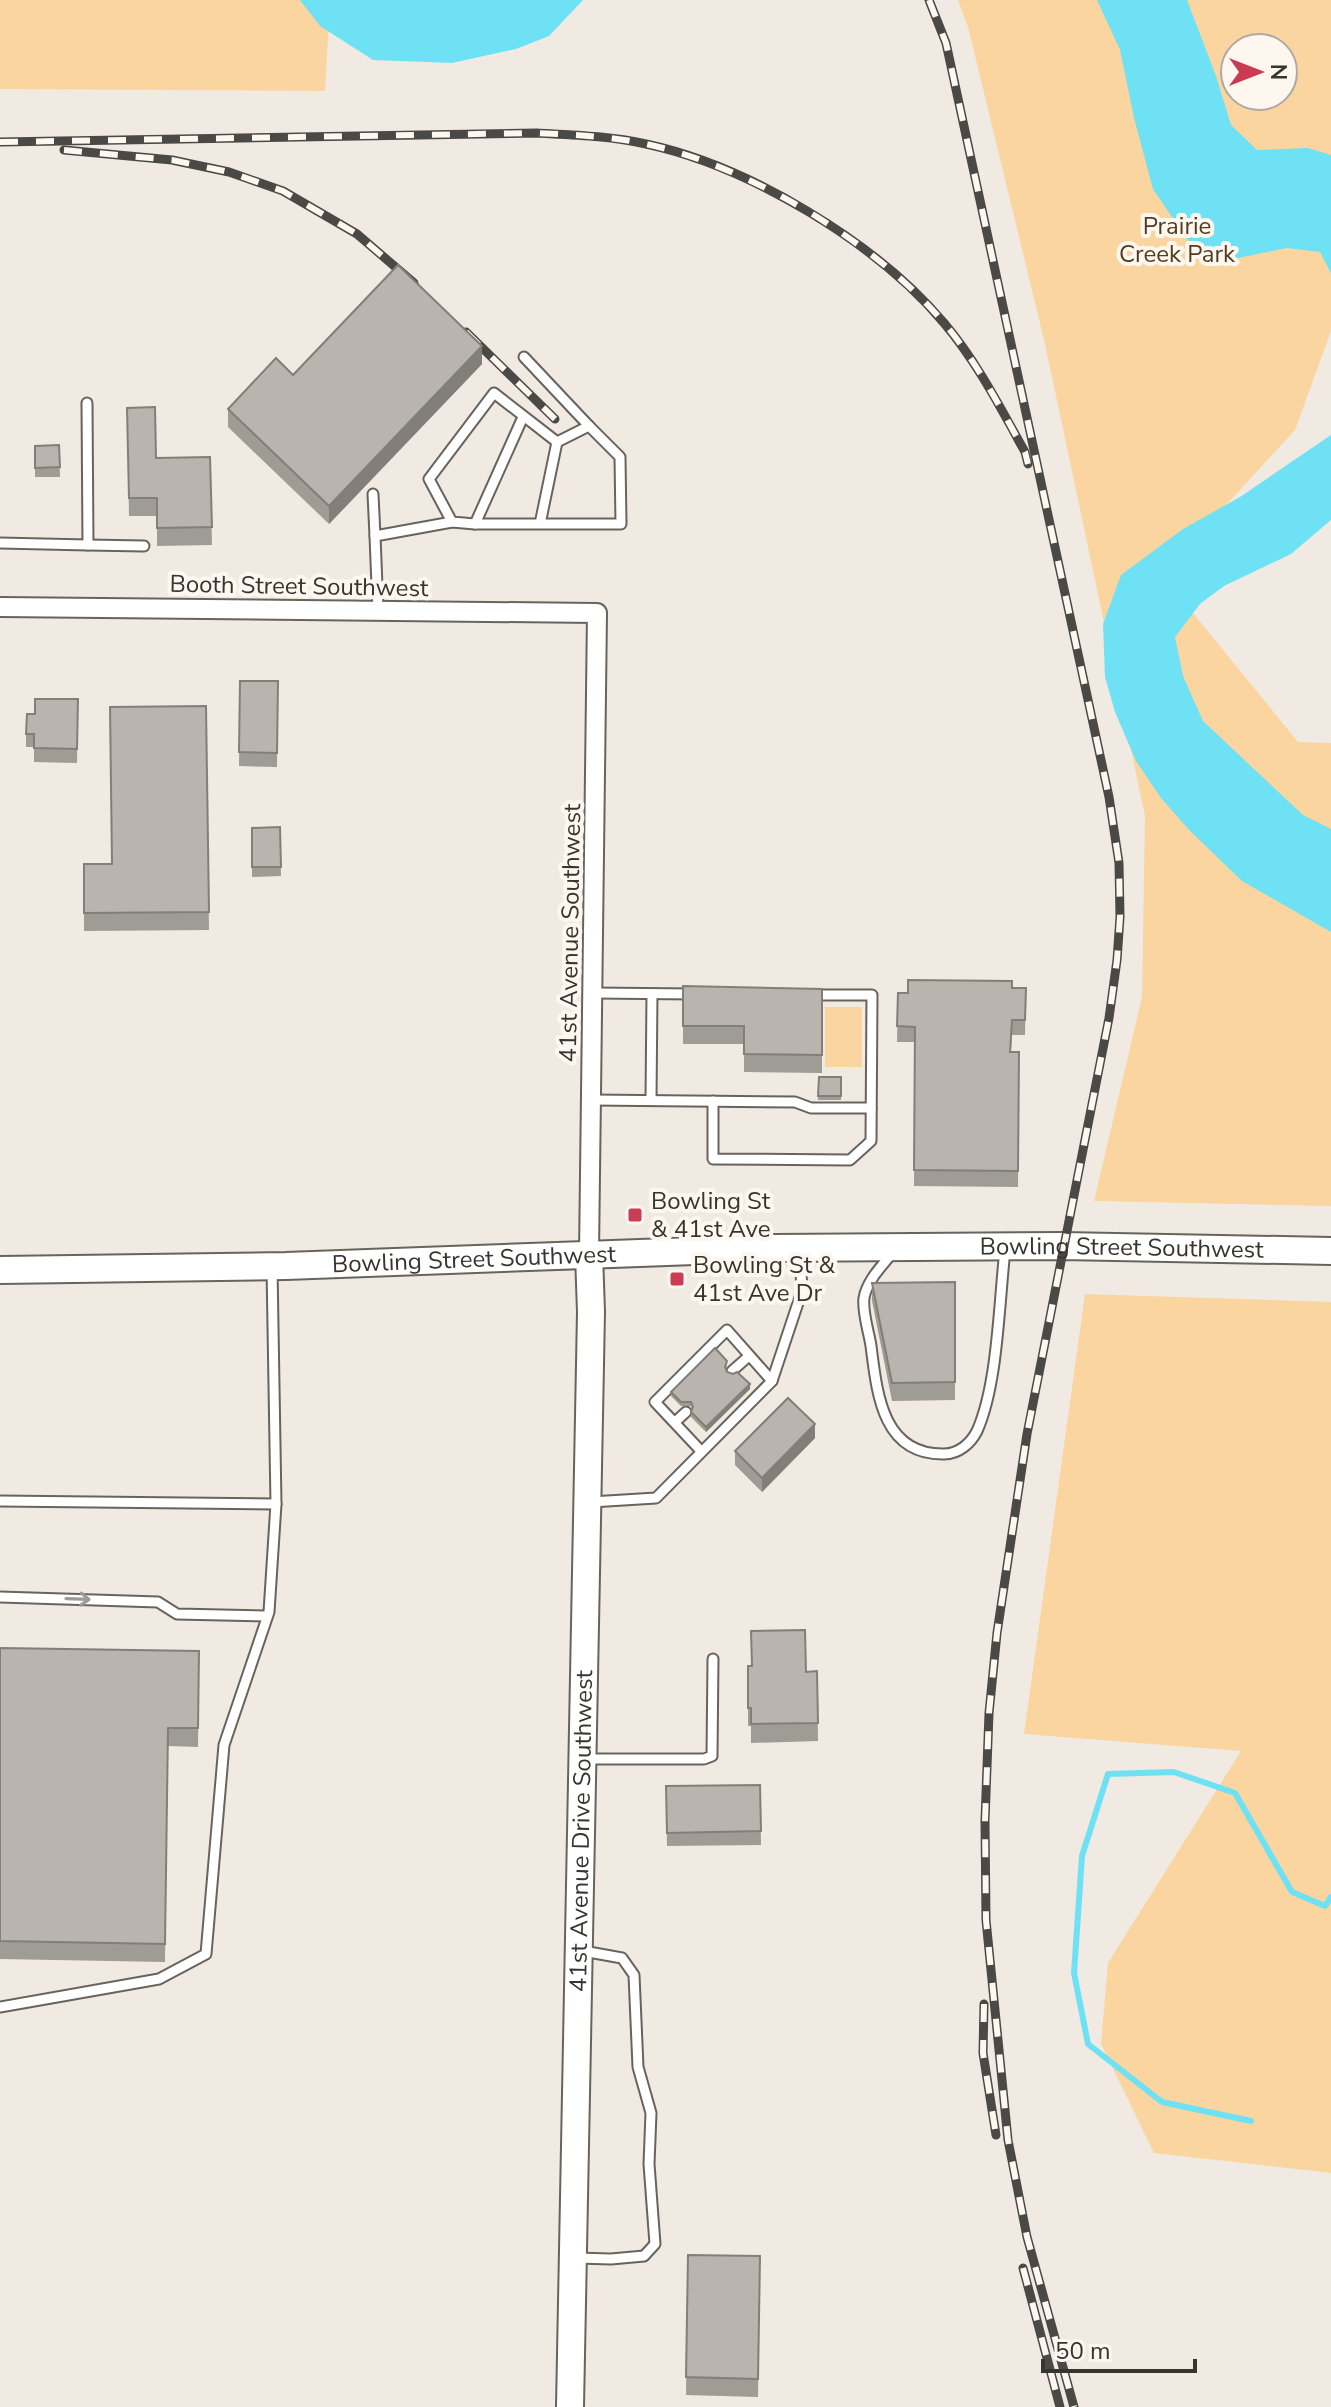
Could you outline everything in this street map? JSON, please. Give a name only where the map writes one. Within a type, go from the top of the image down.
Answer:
[{"type":"main road","name":"Bowling Street Southwest","points":[[0,1270],[272,1266],[799,1248],[1321,1251]]},
{"type":"main road","name":"41st Avenue Drive Southwest","points":[[570,2407],[591,1312],[589,1254]]},
{"type":"street","name":"Booth Street Southwest","points":[[0,607],[597,613]]},
{"type":"street","name":"41st Avenue Southwest","points":[[589,1254],[597,613]]},
{"type":"lane","points":[[375,536],[452,522],[621,524],[620,457],[524,357]]},
{"type":"lane","points":[[452,522],[429,479],[494,393],[557,442]]},
{"type":"lane","points":[[87,403],[88,545]]},
{"type":"lane","points":[[475,524],[523,417]]},
{"type":"lane","points":[[557,442],[589,426]]},
{"type":"lane","points":[[540,524],[557,442]]},
{"type":"lane","points":[[373,494],[378,611]]},
{"type":"lane","points":[[0,543],[144,546]]},
{"type":"lane","points":[[594,993],[699,994]]},
{"type":"lane","points":[[651,1100],[652,994]]},
{"type":"lane","points":[[713,1101],[713,1159],[850,1160],[871,1141],[872,995],[809,995]]},
{"type":"lane","points":[[592,1100],[795,1102],[811,1108],[871,1108]]},
{"type":"lane","points":[[897,1247],[873,1276],[864,1298],[879,1404],[891,1428],[905,1442],[930,1454],[950,1454],[965,1447],[976,1433],[988,1397],[1005,1247]]},
{"type":"lane","points":[[587,1502],[656,1498],[772,1381],[802,1291],[799,1248]]},
{"type":"lane","points":[[0,2007],[159,1979],[206,1954],[224,1745],[267,1616],[276,1504],[272,1266]]},
{"type":"lane","points":[[701,1451],[655,1402],[727,1330],[772,1381]]},
{"type":"lane","points":[[732,1371],[749,1356]]},
{"type":"lane","points":[[675,1422],[686,1412]]},
{"type":"lane","points":[[0,1501],[276,1504]]},
{"type":"lane","points":[[0,1597],[158,1602],[177,1614],[267,1616]]},
{"type":"lane","points":[[582,1759],[704,1759],[712,1756],[713,1659]]},
{"type":"lane","points":[[573,2258],[644,2256],[655,2244],[649,2164],[651,2113],[638,2067],[634,1975],[622,1958],[601,1952],[578,1951]]},
{"type":"green space","points":[[0,0],[330,0],[325,91],[0,89]]},
{"type":"green space","name":"Prairie Creek Park","points":[[958,0],[1331,0],[1331,331],[1295,430],[1162,575],[1298,742],[1331,743],[1331,1206],[1094,1201],[1142,997],[1145,816],[1045,344],[968,27]]},
{"type":"green space","points":[[825,1007],[862,1007],[862,1067],[825,1067]]},
{"type":"green space","points":[[1085,1294],[1331,1302],[1331,2173],[1154,2153],[1101,2044],[1108,1963],[1241,1751],[1024,1734]]},
{"type":"water","points":[[300,0],[583,0],[549,36],[516,49],[452,63],[373,60],[320,26]]},
{"type":"water","points":[[1097,0],[1187,0],[1219,86],[1219,112],[1227,112],[1231,125],[1257,150],[1308,148],[1331,155],[1331,273],[1320,252],[1287,248],[1238,258],[1202,253],[1187,239],[1153,189],[1120,50]]},
{"type":"water","points":[[1331,435],[1331,520],[1291,554],[1224,586],[1200,604],[1175,637],[1183,676],[1203,721],[1303,815],[1331,829],[1331,932],[1242,881],[1161,798],[1136,761],[1115,712],[1105,677],[1103,624],[1121,575],[1183,529],[1240,497]]},
{"type":"building","points":[[398,265],[482,346],[329,506],[228,409],[276,358],[293,375]]},
{"type":"building","points":[[155,407],[156,458],[210,457],[212,527],[157,528],[157,498],[129,498],[127,408]]},
{"type":"building","points":[[59,445],[60,467],[35,468],[35,446]]},
{"type":"building","points":[[240,681],[278,681],[277,753],[239,752]]},
{"type":"building","points":[[35,699],[78,699],[77,749],[34,748],[34,734],[26,734],[27,714],[35,714]]},
{"type":"building","points":[[206,706],[209,912],[84,913],[84,864],[112,864],[110,707]]},
{"type":"building","points":[[280,827],[281,867],[252,867],[252,828]]},
{"type":"building","points":[[908,980],[1012,981],[1012,988],[1026,988],[1025,1020],[1012,1020],[1010,1052],[1019,1052],[1018,1171],[914,1170],[915,1027],[897,1026],[898,993],[908,993]]},
{"type":"building","points":[[683,986],[822,989],[822,1055],[744,1054],[744,1026],[683,1026]]},
{"type":"building","points":[[819,1077],[841,1077],[841,1096],[818,1096]]},
{"type":"building","points":[[955,1282],[955,1382],[892,1383],[872,1283]]},
{"type":"building","points":[[715,1348],[727,1361],[727,1372],[737,1372],[750,1384],[706,1427],[691,1412],[691,1402],[681,1402],[671,1392]]},
{"type":"building","points":[[788,1398],[815,1424],[762,1478],[735,1451]]},
{"type":"building","points":[[805,1630],[806,1672],[817,1671],[818,1723],[751,1724],[748,1666],[752,1666],[751,1631]]},
{"type":"building","points":[[0,1648],[199,1651],[198,1728],[168,1728],[165,1944],[0,1941]]},
{"type":"building","points":[[760,1785],[761,1831],[667,1833],[666,1786]]},
{"type":"building","points":[[688,2255],[760,2256],[758,2379],[686,2377]]},
{"type":"waterway","points":[[1251,2121],[1162,2102],[1088,2044],[1074,1973],[1082,1856],[1108,1774],[1174,1772],[1235,1793],[1292,1892],[1325,1906],[1331,1897]]},
{"type":"railway","points":[[929,0],[946,43],[1109,797],[1119,863],[1120,917],[1109,1018],[1027,1434],[997,1633],[989,1713],[985,1821],[986,1920],[1008,2140],[1027,2237],[1074,2407]]},
{"type":"railway","points":[[0,142],[537,133],[619,139],[686,155],[768,189],[847,237],[884,264],[916,293],[956,338],[997,402],[1025,452],[1028,464]]},
{"type":"railway","points":[[64,150],[172,160],[229,172],[283,191],[357,234],[414,283]]},
{"type":"railway","points":[[466,332],[555,419]]},
{"type":"railway","points":[[984,2004],[983,2053],[996,2135]]},
{"type":"railway","points":[[1023,2268],[1060,2407]]},
{"type":"place","name":"Bowling St & 41st Ave","points":[[635,1215]]},
{"type":"place","name":"Bowling St & 41st Ave Dr","points":[[677,1279]]}]
